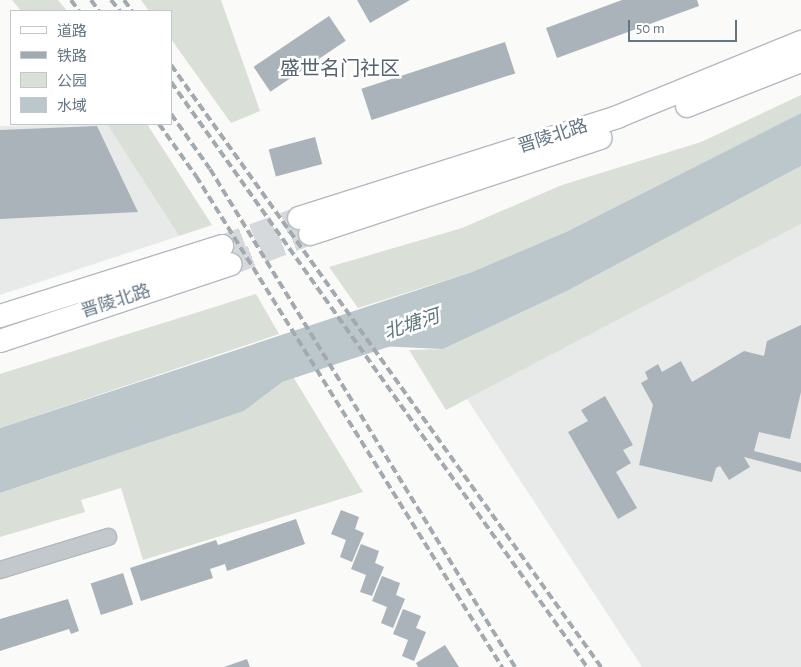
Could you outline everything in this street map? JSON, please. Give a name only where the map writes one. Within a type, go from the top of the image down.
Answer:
[{"type":"main road","name":"晋陵北路","points":[[801,42],[617,117],[305,226],[623,131],[801,61]]},
{"type":"main road","name":"晋陵北路","points":[[0,316],[227,255],[0,341]]},
{"type":"street","points":[[0,570],[108,537]]},
{"type":"shaded area","points":[[108,125],[179,236],[0,295],[0,126]]},
{"type":"shaded area","points":[[801,224],[801,667],[642,667],[467,399]]},
{"type":"green space","points":[[12,0],[58,0],[66,10],[20,10]]},
{"type":"green space","points":[[141,0],[221,0],[260,111],[231,123],[172,40],[172,10],[148,10]]},
{"type":"green space","points":[[801,95],[801,113],[566,232],[472,272],[358,308],[329,267],[462,228],[562,185],[701,142]]},
{"type":"green space","points":[[108,125],[148,125],[212,225],[179,236]]},
{"type":"green space","points":[[801,166],[801,224],[446,410],[409,350],[443,349],[567,291]]},
{"type":"green space","points":[[256,294],[279,334],[0,428],[0,374]]},
{"type":"green space","points":[[292,375],[363,492],[143,560],[121,488],[81,500],[85,512],[0,537],[0,493],[244,411]]},
{"type":"water","points":[[801,113],[801,166],[567,291],[443,349],[333,344],[244,411],[0,493],[0,428],[472,272],[566,232]]},
{"type":"building","points":[[357,0],[410,0],[370,23]]},
{"type":"building","points":[[622,0],[697,0],[699,6],[557,58],[546,28]]},
{"type":"building","points":[[329,16],[346,41],[270,92],[254,67]]},
{"type":"building","points":[[505,42],[515,73],[372,120],[361,89]]},
{"type":"building","points":[[97,126],[138,212],[0,219],[0,130]]},
{"type":"building","points":[[315,137],[322,164],[276,176],[269,149]]},
{"type":"building","points":[[801,325],[801,392],[790,439],[759,432],[754,451],[801,463],[801,472],[744,457],[750,467],[729,480],[720,466],[716,468],[712,482],[639,465],[653,405],[641,383],[648,379],[645,372],[658,364],[662,372],[681,361],[692,382],[744,351],[764,356],[767,341]]},
{"type":"building","points":[[605,396],[633,445],[623,450],[631,463],[616,472],[637,508],[618,519],[568,432],[588,421],[581,410]]},
{"type":"building","points":[[341,510],[359,517],[355,529],[364,533],[352,562],[340,557],[346,540],[331,534]]},
{"type":"building","points":[[296,519],[305,544],[227,571],[225,564],[210,569],[213,578],[141,601],[130,568],[216,540],[218,545]]},
{"type":"building","points":[[361,544],[379,551],[375,563],[384,567],[372,596],[360,592],[366,575],[351,569]]},
{"type":"building","points":[[123,573],[133,604],[101,615],[91,584]]},
{"type":"building","points":[[382,576],[400,583],[396,595],[405,599],[393,628],[381,623],[387,607],[372,601]]},
{"type":"building","points":[[68,599],[79,631],[71,634],[69,629],[0,651],[0,619]]},
{"type":"building","points":[[403,609],[421,616],[416,628],[426,632],[414,661],[402,656],[408,640],[393,634]]},
{"type":"building","points":[[445,645],[459,667],[418,667],[416,663]]},
{"type":"building","points":[[247,659],[250,667],[224,667]]},
{"type":"waterway","name":"北塘河","points":[[283,368],[386,334]]},
{"type":"tunnel","points":[[222,246],[299,218]]},
{"type":"tunnel","points":[[231,264],[310,234]]},
{"type":"railway","points":[[71,0],[78,10]]},
{"type":"railway","points":[[91,0],[98,10]]},
{"type":"railway","points":[[111,0],[119,10]]},
{"type":"railway","points":[[124,0],[131,10]]},
{"type":"railway","points":[[172,66],[601,667]]},
{"type":"railway","points":[[172,83],[587,667]]},
{"type":"railway","points":[[172,115],[210,169],[515,667]]},
{"type":"railway","points":[[160,125],[196,176],[502,667]]},
{"type":"district","name":"盛世名门社区","points":[[340,69]]}]
